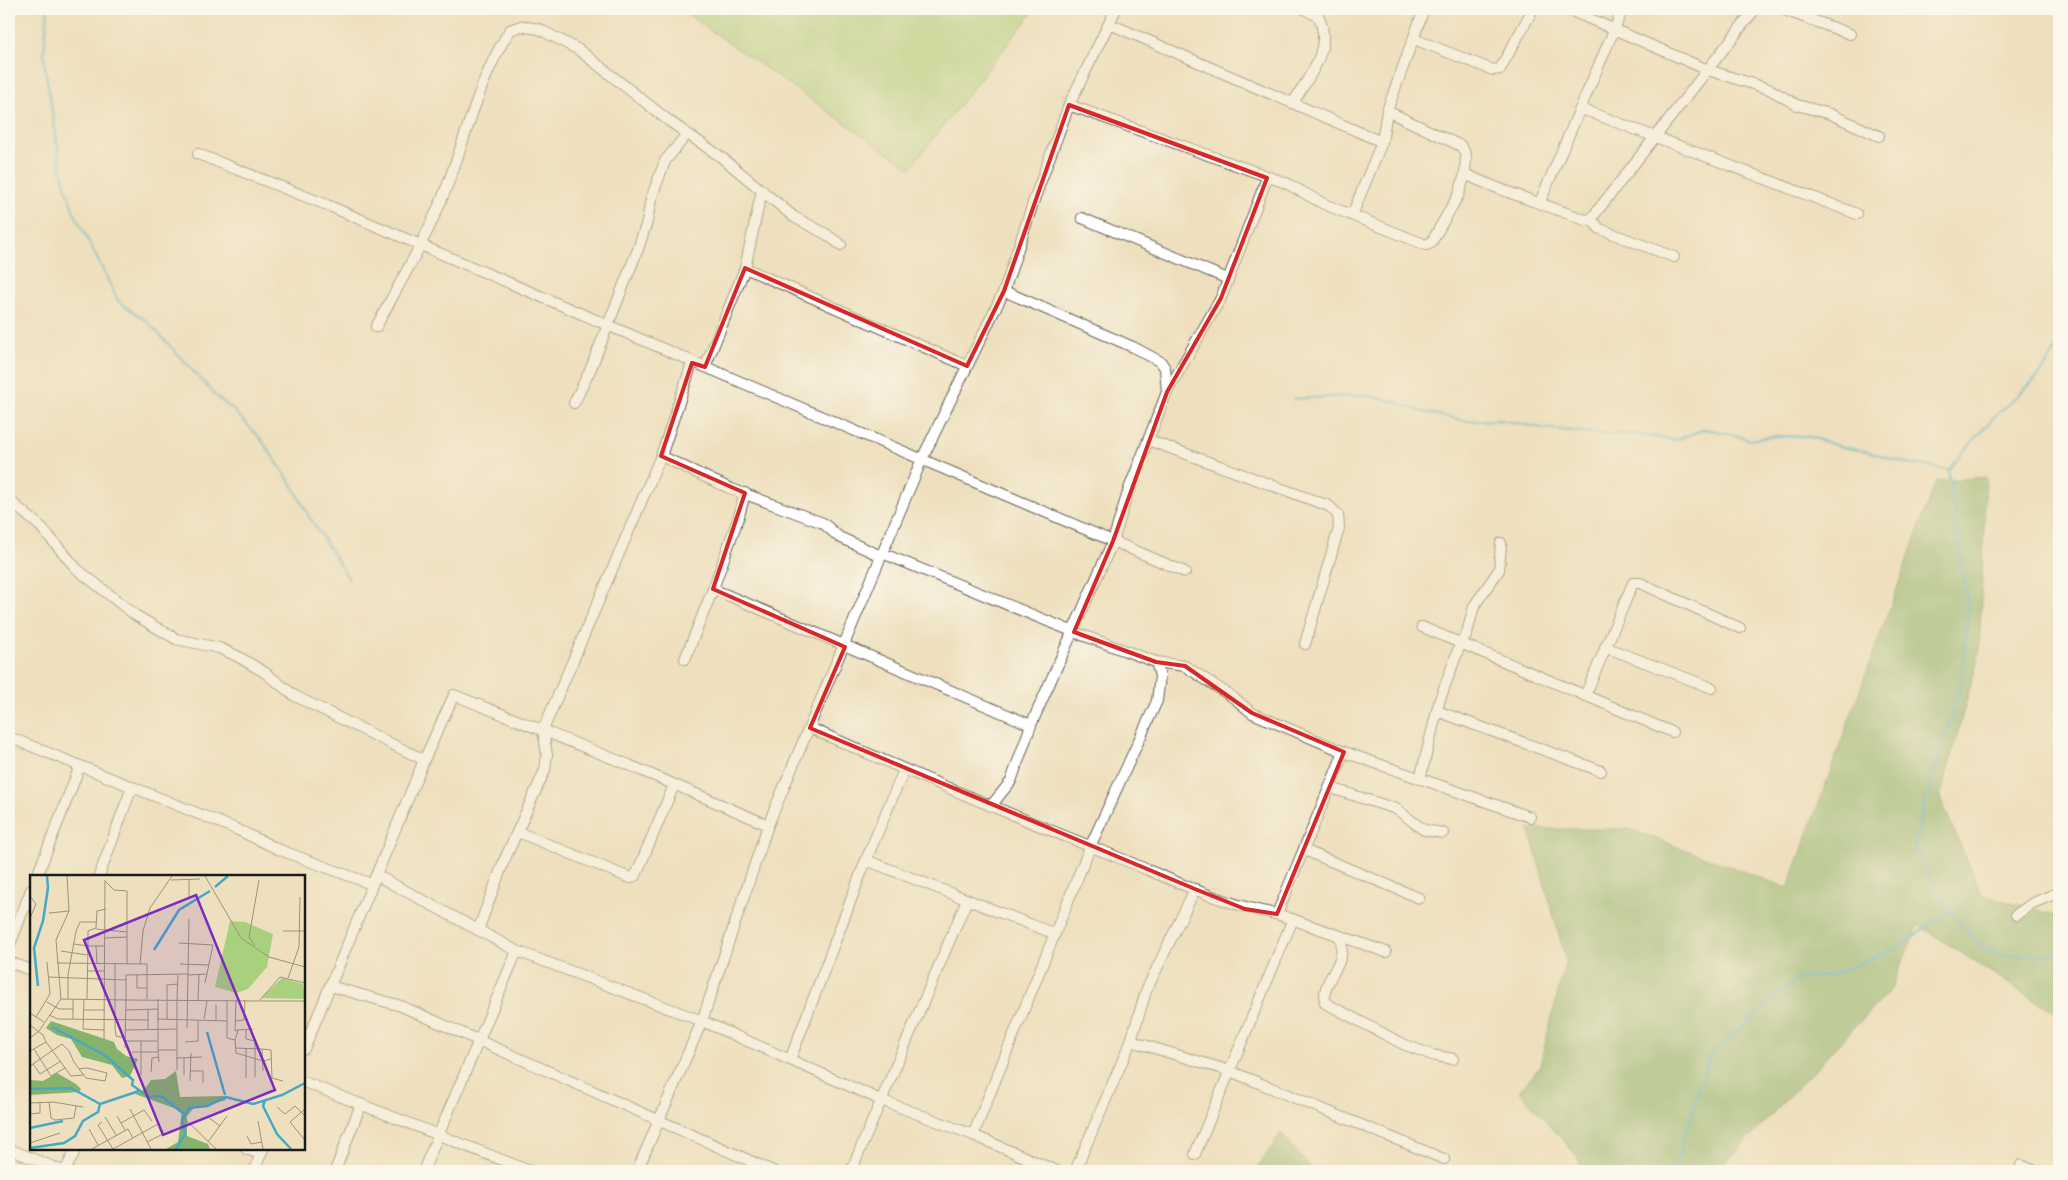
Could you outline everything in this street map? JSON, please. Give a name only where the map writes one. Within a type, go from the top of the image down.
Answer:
[{"type":"street","points":[[637,1171],[702,1021],[768,824],[922,459],[1004,292],[1035,197],[1070,105],[1116,9]]},
{"type":"street","points":[[1293,103],[1322,52],[1324,39],[1319,16],[1304,9]]},
{"type":"street","points":[[1352,215],[1382,142],[1387,111],[1424,9]]},
{"type":"street","points":[[1414,38],[1493,70],[1500,69],[1533,9]]},
{"type":"street","points":[[1567,9],[1708,70],[1769,89],[1797,105],[1830,114],[1879,136]]},
{"type":"street","points":[[1540,202],[1582,109],[1623,9]]},
{"type":"street","points":[[1465,174],[1499,191],[1540,202],[1585,220],[1591,219],[1756,9]]},
{"type":"street","points":[[1782,9],[1850,34]]},
{"type":"street","points":[[1110,24],[1382,142]]},
{"type":"street","points":[[376,327],[420,245],[448,182],[474,108],[496,54],[510,30],[521,26],[539,29],[579,50],[686,134],[721,157],[794,217],[826,234],[841,245]]},
{"type":"street","points":[[1070,105],[1267,178],[1286,183],[1352,215],[1426,245],[1430,243],[1459,194],[1465,174],[1466,155],[1461,146],[1387,111]]},
{"type":"street","points":[[1582,109],[1858,214]]},
{"type":"street","points":[[574,403],[591,368],[638,249],[647,222],[651,199],[665,160],[686,134]]},
{"type":"street","points":[[198,154],[420,245],[692,363],[1185,572]]},
{"type":"street","points":[[991,806],[1010,781],[1032,725],[1113,541],[1148,440],[1167,392],[1221,298],[1267,178]]},
{"type":"street","points":[[705,367],[745,268],[762,190]]},
{"type":"street","points":[[1082,218],[1228,279]]},
{"type":"street","points":[[1591,219],[1600,230],[1674,256]]},
{"type":"street","points":[[745,268],[967,366]]},
{"type":"street","points":[[1004,292],[1133,347],[1161,362],[1165,368],[1167,392]]},
{"type":"street","points":[[478,930],[545,770],[547,755],[543,730],[661,456],[692,363]]},
{"type":"street","points":[[1148,440],[1329,506],[1338,515],[1340,528],[1305,644]]},
{"type":"street","points":[[661,456],[745,493],[823,524],[839,537],[881,555],[1074,632],[1156,662],[1185,666],[1234,698],[1252,713],[1344,752],[1530,817]]},
{"type":"street","points":[[684,659],[713,589],[739,516],[745,493]]},
{"type":"street","points":[[9,500],[41,527],[78,569],[135,615],[176,639],[210,646],[237,656],[264,672],[295,696],[424,760]]},
{"type":"street","points":[[1420,779],[1437,711],[1460,644],[1467,633],[1478,598],[1499,570],[1501,543]]},
{"type":"street","points":[[1585,696],[1633,583],[1640,583],[1740,628]]},
{"type":"street","points":[[713,589],[1032,725]]},
{"type":"street","points":[[1422,627],[1672,732]]},
{"type":"street","points":[[1605,647],[1712,688]]},
{"type":"street","points":[[973,1135],[1090,847],[1158,701],[1160,676],[1156,662]]},
{"type":"street","points":[[305,1047],[424,760],[454,695],[768,824]]},
{"type":"street","points":[[1437,711],[1601,771]]},
{"type":"street","points":[[810,728],[904,770],[1195,889],[1245,908],[1277,914],[1386,952]]},
{"type":"street","points":[[9,737],[236,828],[280,850],[374,879],[517,951],[702,1021],[881,1100],[973,1135],[1054,1171]]},
{"type":"street","points":[[1277,914],[1331,788],[1344,752]]},
{"type":"street","points":[[37,875],[80,766]]},
{"type":"street","points":[[790,1060],[866,860],[904,770]]},
{"type":"street","points":[[518,832],[630,878],[636,875],[674,785]]},
{"type":"street","points":[[99,875],[132,786]]},
{"type":"street","points":[[1331,788],[1396,810],[1424,830],[1443,832]]},
{"type":"street","points":[[1304,850],[1419,898]]},
{"type":"street","points":[[866,860],[1055,934]]},
{"type":"street","points":[[1075,1171],[1131,1041],[1146,991],[1195,889]]},
{"type":"street","points":[[2016,916],[2031,904],[2059,892]]},
{"type":"street","points":[[9,947],[30,893]]},
{"type":"street","points":[[851,1171],[967,900]]},
{"type":"street","points":[[1195,1154],[1293,919]]},
{"type":"street","points":[[1340,936],[1343,953],[1326,987],[1325,1003],[1403,1044],[1432,1055],[1453,1059]]},
{"type":"street","points":[[423,1171],[517,951]]},
{"type":"street","points":[[9,962],[30,970]]},
{"type":"street","points":[[330,986],[401,1006],[773,1171]]},
{"type":"street","points":[[1131,1041],[1230,1071],[1444,1159]]},
{"type":"street","points":[[305,1082],[438,1133],[530,1171]]},
{"type":"street","points":[[335,1171],[361,1104]]},
{"type":"street","points":[[9,1149],[64,1171],[75,1150]]},
{"type":"street","points":[[254,1171],[262,1151]]},
{"type":"street","points":[[2021,1164],[2035,1171]]},
{"type":"highlighted area","points":[[1069,105],[1267,178],[1221,298],[1167,392],[1113,541],[1074,632],[1156,662],[1185,666],[1252,713],[1344,752],[1277,914],[1245,909],[810,728],[845,647],[713,589],[745,493],[661,456],[692,363],[705,367],[745,268],[967,366],[1004,291]]},
{"type":"green space","points":[[680,9],[1035,9],[910,168]]},
{"type":"green space","points":[[1986,477],[1979,655],[1940,798],[1982,895],[2059,916],[2059,1013],[2037,1002],[1918,925],[1891,989],[1740,1148],[1714,1171],[1583,1171],[1577,1156],[1519,1091],[1539,1068],[1566,960],[1529,829],[1630,829],[1788,888],[1936,481]]},
{"type":"green space","points":[[1281,1133],[1313,1171],[1255,1171]]},
{"type":"waterway","points":[[48,9],[44,51],[45,67],[62,174],[73,210],[119,302],[147,321],[218,398],[233,410],[260,438],[293,486],[310,518],[349,579]]},
{"type":"waterway","points":[[2059,344],[2040,375],[1993,418],[1948,470],[1968,608],[1963,676],[1925,802],[1914,849],[1950,909],[1972,937],[1985,948],[1997,954],[2010,956],[2059,954]]},
{"type":"waterway","points":[[1293,399],[1363,395],[1393,401],[1419,411],[1467,421],[1501,420],[1542,428],[1601,434],[1632,434],[1676,440],[1705,429],[1750,440],[1776,436],[1811,437],[1841,447],[1866,451],[1902,462],[1948,470]]},
{"type":"waterway","points":[[1672,1171],[1675,1169],[1709,1056],[1798,978],[1831,975],[1897,948],[1950,910]]}]
